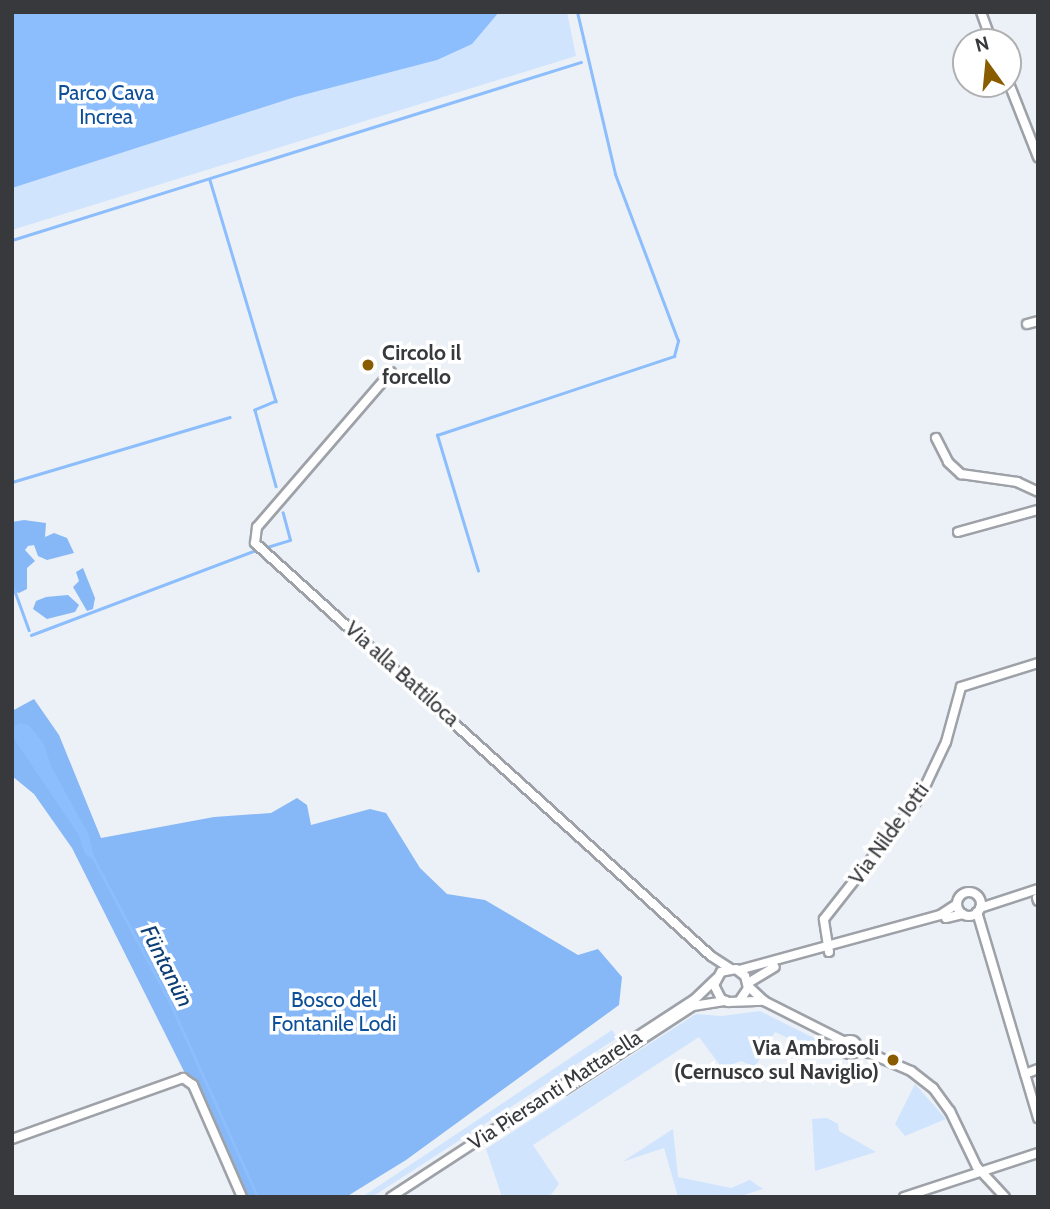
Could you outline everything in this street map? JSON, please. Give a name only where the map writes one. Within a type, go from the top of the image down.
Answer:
[{"type":"street","points":[[1015,98],[1038,157]]},
{"type":"street","points":[[1027,324],[1038,321]]},
{"type":"street","name":"Via alla Battiloca","points":[[391,372],[257,527],[254,540],[711,956],[735,970]]},
{"type":"street","points":[[936,438],[948,462],[961,474],[1017,482],[1038,492]]},
{"type":"street","points":[[958,533],[1038,510]]},
{"type":"street","name":"Via Nilde Iotti","points":[[828,950],[824,919],[915,805],[948,737],[959,691],[978,680],[1038,663]]},
{"type":"street","points":[[716,978],[735,970],[828,950],[974,910],[1038,886]]},
{"type":"street","points":[[740,1000],[748,984],[770,969],[946,913],[965,893],[980,927],[1038,1118]]},
{"type":"street","points":[[957,904],[974,910]]},
{"type":"street","points":[[711,956],[716,993],[726,1001],[764,1001]]},
{"type":"street","points":[[735,970],[764,1001],[842,1043],[853,1041],[859,1051],[911,1072],[933,1088],[980,1172],[1005,1197]]},
{"type":"street","name":"Via Piersanti Mattarella","points":[[391,1197],[695,999],[716,978]]},
{"type":"street","name":"Via Piersanti Mattarella","points":[[401,1197],[693,1006],[726,1001]]},
{"type":"street","points":[[1025,1074],[1038,1069]]},
{"type":"street","points":[[12,1139],[183,1078],[193,1085],[242,1197]]},
{"type":"street","points":[[904,1197],[1038,1153]]},
{"type":"green space","name":"Parco Cava Increa","points":[[12,12],[567,12],[576,56],[12,230]]},
{"type":"green space","points":[[24,520],[46,523],[45,537],[54,533],[67,538],[74,553],[47,560],[38,556],[34,545],[28,546],[25,550],[35,561],[27,568],[27,589],[19,593],[12,591],[12,522]]},
{"type":"green space","points":[[83,568],[95,598],[93,609],[87,611],[73,587],[79,581],[76,572]]},
{"type":"green space","points":[[68,595],[79,605],[75,612],[47,619],[33,609],[36,601],[46,597]]},
{"type":"green space","name":"Bosco del Fontanile Lodi","points":[[34,699],[59,735],[101,838],[214,817],[271,813],[297,798],[307,805],[311,825],[370,809],[386,813],[420,868],[447,894],[485,900],[578,955],[598,949],[622,977],[619,1005],[406,1160],[346,1197],[247,1197],[72,848],[34,794],[12,776],[12,711]]},
{"type":"green space","points":[[760,1011],[836,1049],[835,1060],[775,1032],[755,1067],[741,1061],[722,1068],[699,1037],[533,1145],[559,1184],[550,1196],[502,1197],[486,1149],[696,1014],[721,1016]]},
{"type":"green space","points":[[612,1030],[617,1038],[372,1197],[362,1197]]},
{"type":"green space","points":[[915,1084],[946,1119],[905,1136],[895,1124]]},
{"type":"green space","points":[[827,1118],[838,1124],[839,1131],[876,1152],[815,1171],[812,1119]]},
{"type":"green space","points":[[673,1129],[678,1177],[731,1188],[750,1180],[763,1189],[738,1197],[678,1197],[664,1148],[622,1162]]},
{"type":"shaded area","name":"Parco Cava Increa","points":[[12,12],[499,12],[472,44],[437,60],[295,97],[12,188]]},
{"type":"shaded area","points":[[20,723],[29,725],[44,744],[51,766],[89,835],[95,861],[85,854],[78,834],[12,736],[12,727]]},
{"type":"waterway","points":[[478,571],[437,435],[674,356],[678,341],[615,174],[577,12]]},
{"type":"waterway","points":[[12,240],[581,62]]},
{"type":"waterway","points":[[210,180],[276,401],[255,410],[276,486]]},
{"type":"waterway","points":[[12,482],[230,417]]},
{"type":"waterway","points":[[267,547],[290,540],[283,513]]},
{"type":"waterway","points":[[31,635],[256,550]]},
{"type":"waterway","points":[[12,583],[29,630]]},
{"type":"waterway","name":"Füntanün","points":[[93,857],[170,1002],[258,1197]]},
{"type":"place","name":"Circolo il forcello","points":[[368,365]]},
{"type":"place","name":"Via Ambrosoli (Cernusco sul Naviglio)","points":[[893,1060]]}]
